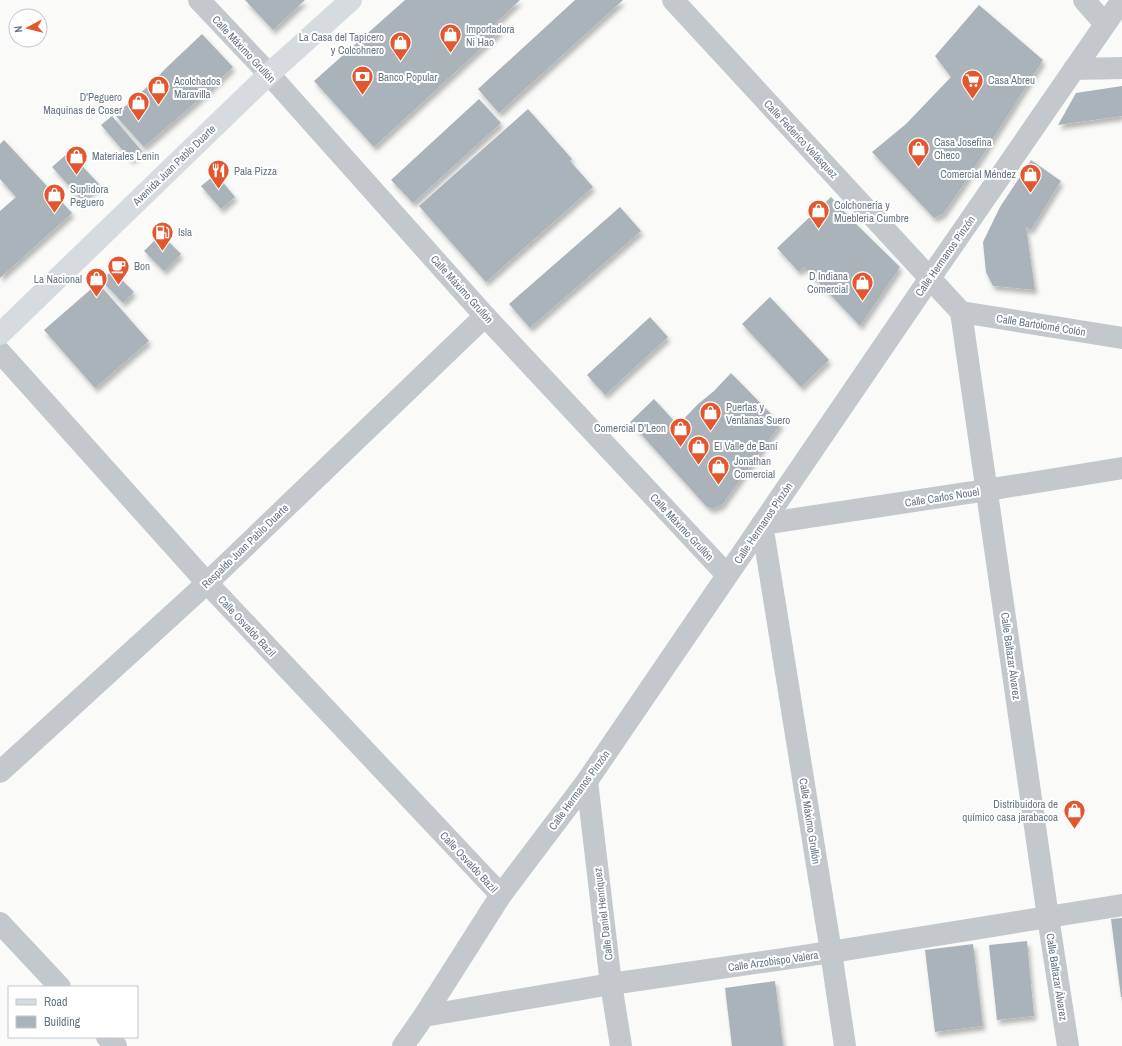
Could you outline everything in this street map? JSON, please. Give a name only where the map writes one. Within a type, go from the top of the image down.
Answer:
[{"type":"main road","name":"Avenida Juan Pablo Duarte","points":[[0,334],[268,74],[351,0]]},
{"type":"street","name":"Calle Máximo Grullón","points":[[199,0],[268,74],[485,316],[727,575]]},
{"type":"street","name":"Calle Federico Velásquez","points":[[673,0],[930,278]]},
{"type":"street","points":[[1084,0],[1105,24]]},
{"type":"street","name":"Calle Hermanos Pinzón","points":[[403,1046],[424,1016],[501,895],[587,781],[930,278],[1122,0]]},
{"type":"street","points":[[1074,69],[1122,68]]},
{"type":"street","points":[[930,278],[961,312]]},
{"type":"street","name":"Calle Bartolomé Colón","points":[[961,312],[1122,338]]},
{"type":"street","name":"Calle Baltazar Álvarez","points":[[961,312],[1068,1046]]},
{"type":"street","name":"Respaldo Juan Pablo Duarte","points":[[0,772],[207,583],[485,316]]},
{"type":"street","name":"Calle Osvaldo Bazil","points":[[0,352],[207,583],[501,895]]},
{"type":"street","name":"Calle Carlos Nouel","points":[[762,524],[1122,468]]},
{"type":"street","name":"Calle Máximo Grullón","points":[[762,524],[845,1046]]},
{"type":"street","name":"Calle Daniel Henríquez","points":[[587,781],[611,984],[621,1046]]},
{"type":"street","name":"Calle Arzobispo Valera","points":[[424,1016],[611,984],[831,952],[1122,905]]},
{"type":"street","points":[[0,922],[59,986]]},
{"type":"street","points":[[108,1038],[116,1046]]},
{"type":"building","points":[[245,0],[305,0],[273,30]]},
{"type":"building","points":[[405,0],[520,0],[495,24],[500,31],[374,147],[314,81]]},
{"type":"building","points":[[575,0],[623,0],[499,113],[478,89]]},
{"type":"building","name":"Casa Abreu","points":[[979,5],[1043,60],[964,184],[943,214],[934,218],[872,152],[906,124],[951,77],[935,56]]},
{"type":"building","points":[[202,34],[233,67],[196,102],[144,147],[115,115],[154,81]]},
{"type":"building","points":[[1122,86],[1122,116],[1058,125],[1076,93]]},
{"type":"building","points":[[479,99],[501,123],[413,203],[391,180]]},
{"type":"building","points":[[528,109],[572,159],[570,161],[593,187],[486,282],[419,206]]},
{"type":"building","points":[[112,116],[142,151],[131,160],[101,125]]},
{"type":"building","points":[[4,140],[72,213],[0,278],[0,211],[16,197],[0,179],[0,144]]},
{"type":"building","name":"Materiales Lenin","points":[[69,152],[99,184],[82,200],[52,167]]},
{"type":"building","points":[[1031,160],[1061,181],[1031,230],[1026,227],[1035,290],[993,286],[986,272],[983,242],[1000,207]]},
{"type":"building","name":"Pala Pizza","points":[[216,174],[235,197],[221,209],[201,186]]},
{"type":"building","points":[[831,197],[900,267],[860,326],[804,267],[799,272],[777,248]]},
{"type":"building","points":[[620,207],[641,231],[530,328],[509,304]]},
{"type":"building","name":"Isla","points":[[161,234],[181,254],[164,271],[144,251]]},
{"type":"building","name":"Bon","points":[[112,270],[134,292],[123,303],[102,281]]},
{"type":"building","points":[[98,283],[149,341],[95,388],[44,330]]},
{"type":"building","points":[[770,297],[829,360],[801,387],[742,324]]},
{"type":"building","points":[[650,317],[668,337],[605,395],[587,375]]},
{"type":"building","points":[[731,373],[781,424],[722,505],[712,509],[706,506],[630,422],[654,399],[678,425]]},
{"type":"building","points":[[1122,918],[1122,997],[1121,997],[1111,919]]},
{"type":"building","points":[[1027,941],[1034,1016],[997,1020],[989,945]]},
{"type":"building","points":[[973,944],[983,1026],[935,1032],[925,950]]},
{"type":"building","points":[[775,981],[783,1046],[732,1046],[725,988]]},
{"type":"place","name":"Importadora Ni Hao","points":[[451,54]]},
{"type":"place","name":"La Casa del Tapicero y Colcohnero","points":[[400,62]]},
{"type":"place","name":"Banco Popular","points":[[363,96]]},
{"type":"place","name":"Casa Abreu","points":[[973,100]]},
{"type":"place","name":"Acolchados Maravilla","points":[[158,106]]},
{"type":"place","name":"D'Peguero Maquinas de Coser","points":[[138,122]]},
{"type":"place","name":"Casa Josefina Checo","points":[[918,168]]},
{"type":"place","name":"Materiales Lenin","points":[[76,176]]},
{"type":"place","name":"Pala Pizza","points":[[218,190]]},
{"type":"place","name":"Comercial Méndez","points":[[1031,194]]},
{"type":"place","name":"Suplidora Peguero","points":[[54,214]]},
{"type":"place","name":"Colchoneria y Muebleria Cumbre","points":[[819,230]]},
{"type":"place","name":"Isla","points":[[163,252]]},
{"type":"place","name":"Bon","points":[[118,286]]},
{"type":"place","name":"La Nacional","points":[[97,298]]},
{"type":"place","name":"D Indiana Comercial","points":[[863,302]]},
{"type":"place","name":"Puertas y Ventanas Suero","points":[[711,432]]},
{"type":"place","name":"Comercial D'Leon","points":[[681,448]]},
{"type":"place","name":"El Valle de Baní","points":[[698,466]]},
{"type":"place","name":"Jonathan Comercial","points":[[719,486]]},
{"type":"place","name":"Distribuidora de químico casa jarabacoa","points":[[1074,830]]}]
